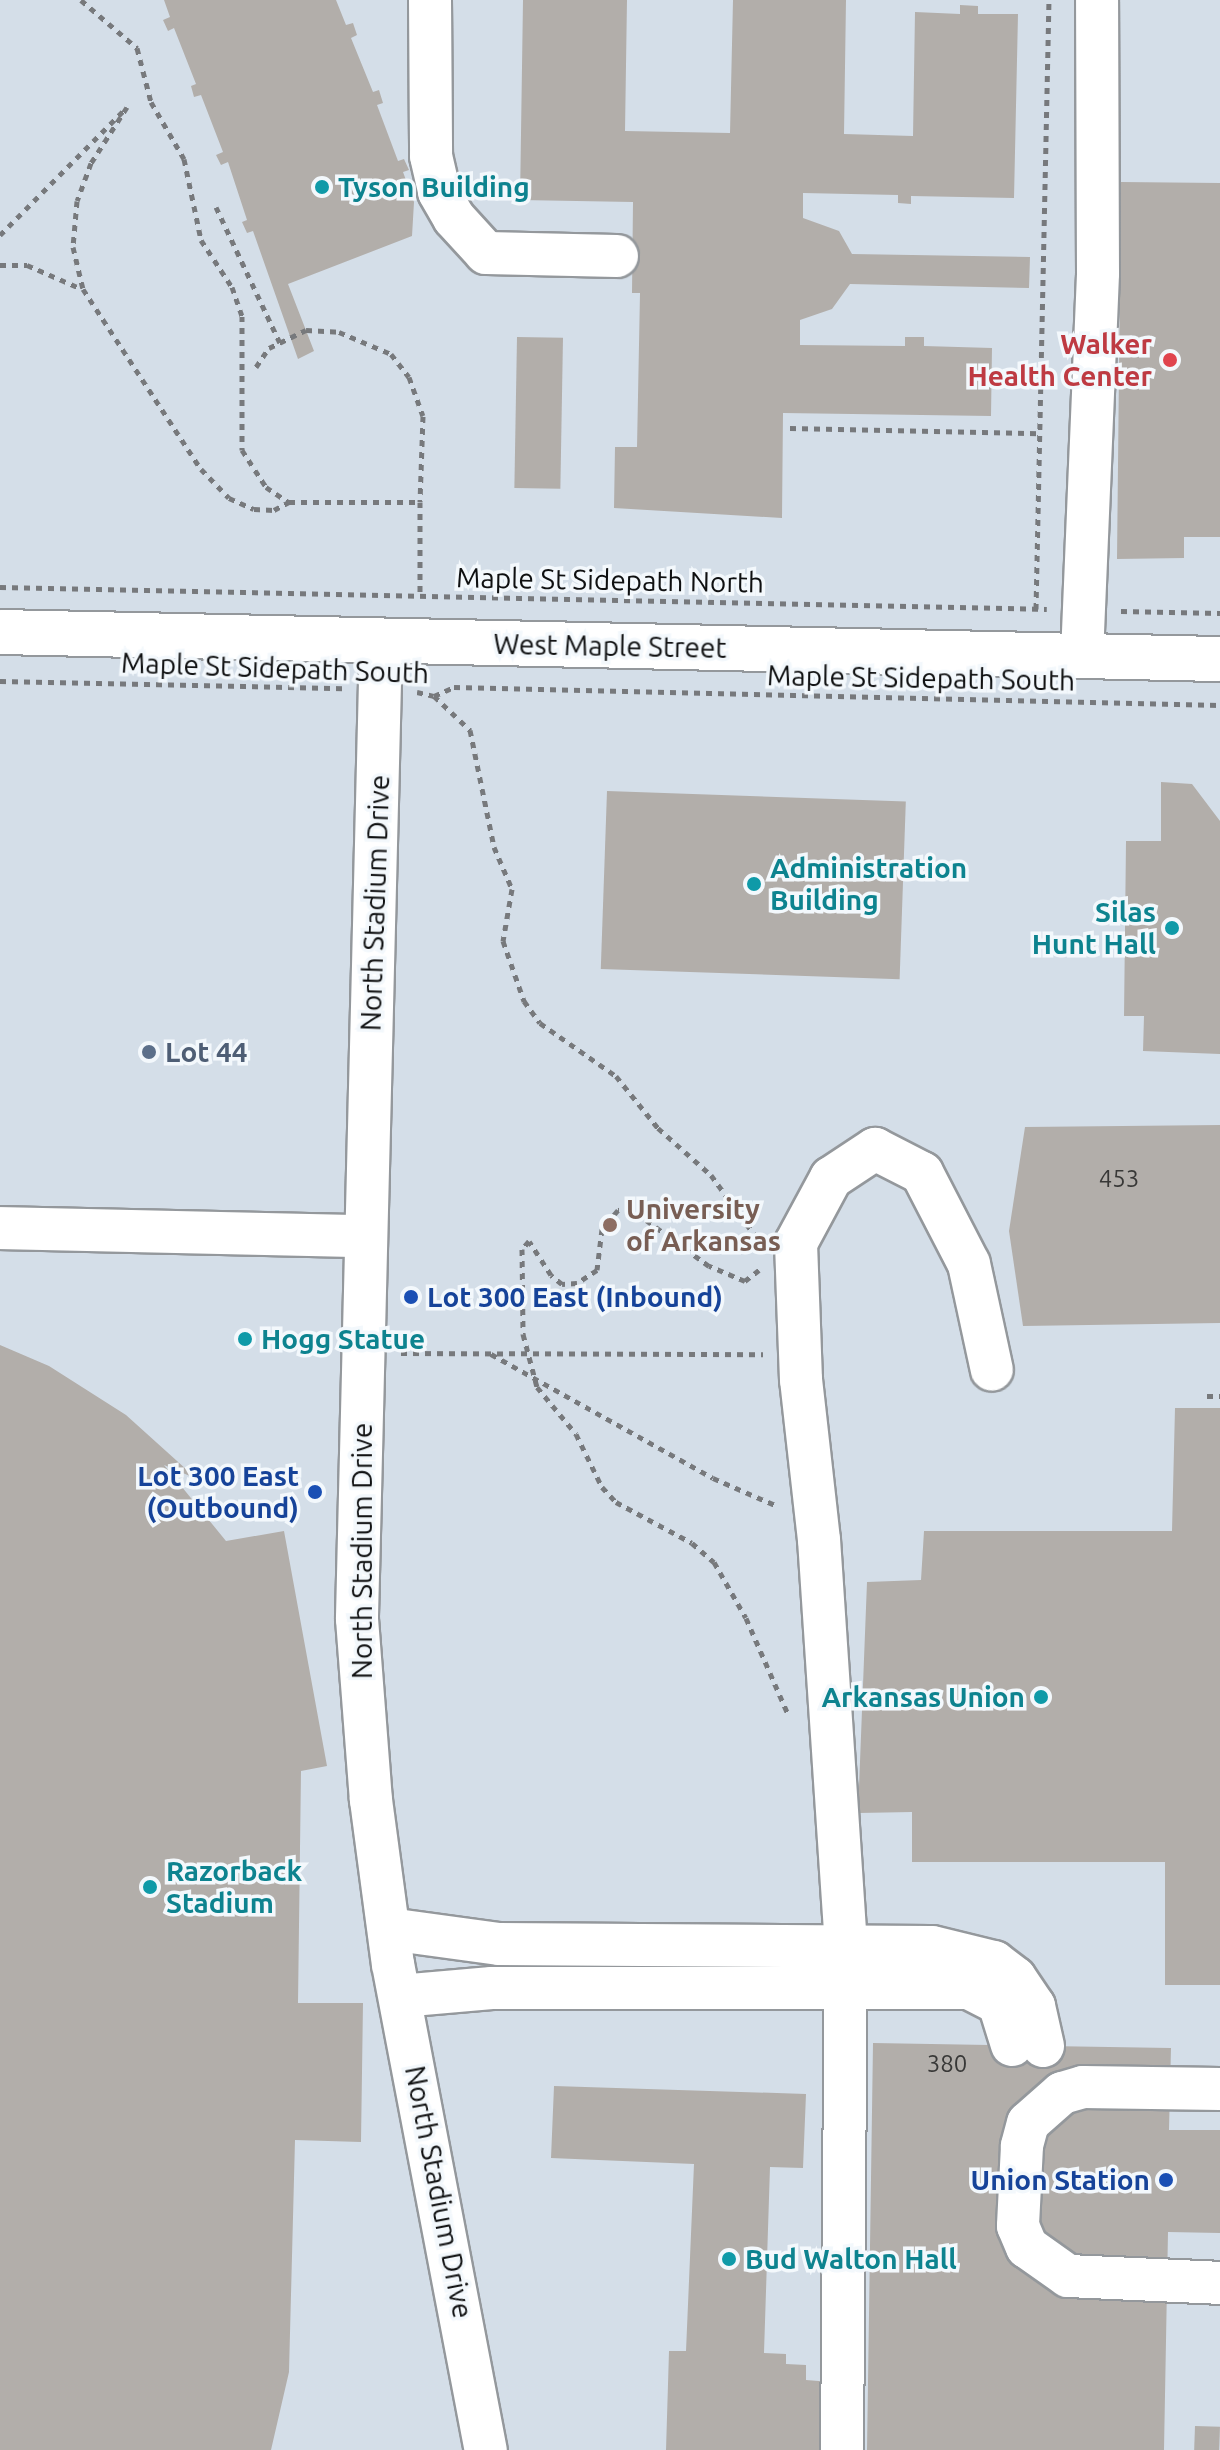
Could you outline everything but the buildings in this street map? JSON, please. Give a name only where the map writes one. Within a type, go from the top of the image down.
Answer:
[{"type":"main road","name":"West Maple Street","points":[[0,632],[1220,659]]},
{"type":"street","points":[[430,0],[431,156],[439,192],[454,218],[486,253],[617,256]]},
{"type":"street","points":[[1082,656],[1098,273],[1097,0]]},
{"type":"street","name":"North Stadium Drive","points":[[401,641],[366,1236],[357,1619],[371,1800],[389,1929],[486,2450]]},
{"type":"street","points":[[842,2450],[846,1946],[835,1754],[800,1354],[796,1243],[831,1178],[875,1149],[922,1173],[969,1264],[992,1370]]},
{"type":"street","points":[[0,1228],[366,1236]]},
{"type":"street","points":[[389,1929],[499,1944],[932,1947],[994,1962],[1015,1978],[1034,2006],[1028,2046],[999,2003],[969,1988],[492,1988],[400,1996]]},
{"type":"street","points":[[1220,2089],[1083,2087],[1062,2093],[1028,2123],[1022,2146],[1018,2226],[1027,2247],[1068,2276],[1220,2283]]},
{"type":"path","points":[[81,0],[137,48],[151,102],[184,159],[201,240],[232,287],[242,316],[242,450],[266,487],[289,502]]},
{"type":"path","points":[[1036,609],[1049,0]]},
{"type":"path","points":[[0,235],[127,107],[91,163],[77,201],[73,247],[83,289],[201,469],[229,498],[254,509],[274,510],[289,502],[420,502]]},
{"type":"path","points":[[216,207],[280,343]]},
{"type":"path","points":[[0,265],[27,265],[83,289]]},
{"type":"path","points":[[256,367],[269,348],[306,330],[339,332],[391,354],[409,377],[423,416],[420,596],[401,641],[400,691]]},
{"type":"path","points":[[790,428],[1039,433]]},
{"type":"path","name":"Maple St Sidepath North","points":[[0,587],[1220,613]]},
{"type":"path","name":"Maple St Sidepath South","points":[[0,681],[400,691],[434,696],[454,687],[1220,705]]},
{"type":"path","points":[[434,696],[470,730],[494,847],[512,889],[503,941],[524,1001],[547,1029],[616,1076],[658,1128],[711,1175],[760,1248]]},
{"type":"path","points":[[762,1256],[759,1270],[745,1281],[709,1266],[631,1209],[618,1210],[602,1229],[597,1270],[577,1283],[562,1284],[529,1241],[522,1249],[527,1352],[537,1387],[576,1434],[602,1487],[616,1502],[692,1543],[714,1562],[746,1618],[793,1727],[808,1744],[835,1754]]},
{"type":"path","points":[[487,1352],[740,1492],[816,1517]]},
{"type":"path","points":[[402,1353],[800,1354]]},
{"type":"path","points":[[1207,1396],[1220,1396]]},
{"type":"shaded area","name":"University of Arkansas","points":[[0,0],[1220,0],[1220,2450],[0,2450]]},
{"type":"place","name":"Tyson Building","points":[[322,187]]},
{"type":"place","name":"Walker Health Center","points":[[1170,360]]},
{"type":"place","name":"Administration Building","points":[[754,884]]},
{"type":"place","name":"Silas Hunt Hall","points":[[1172,928]]},
{"type":"place","name":"Lot 44","points":[[149,1052]]},
{"type":"place","name":"University of Arkansas","points":[[610,1225]]},
{"type":"place","name":"Lot 300 East (Inbound)","points":[[411,1297]]},
{"type":"place","name":"Hogg Statue","points":[[245,1339]]},
{"type":"place","name":"Lot 300 East (Outbound)","points":[[315,1492]]},
{"type":"place","name":"Arkansas Union","points":[[1041,1697]]},
{"type":"place","name":"Razorback Stadium","points":[[150,1887]]},
{"type":"place","name":"Union Station","points":[[1166,2180]]},
{"type":"place","name":"Bud Walton Hall","points":[[729,2259]]}]
